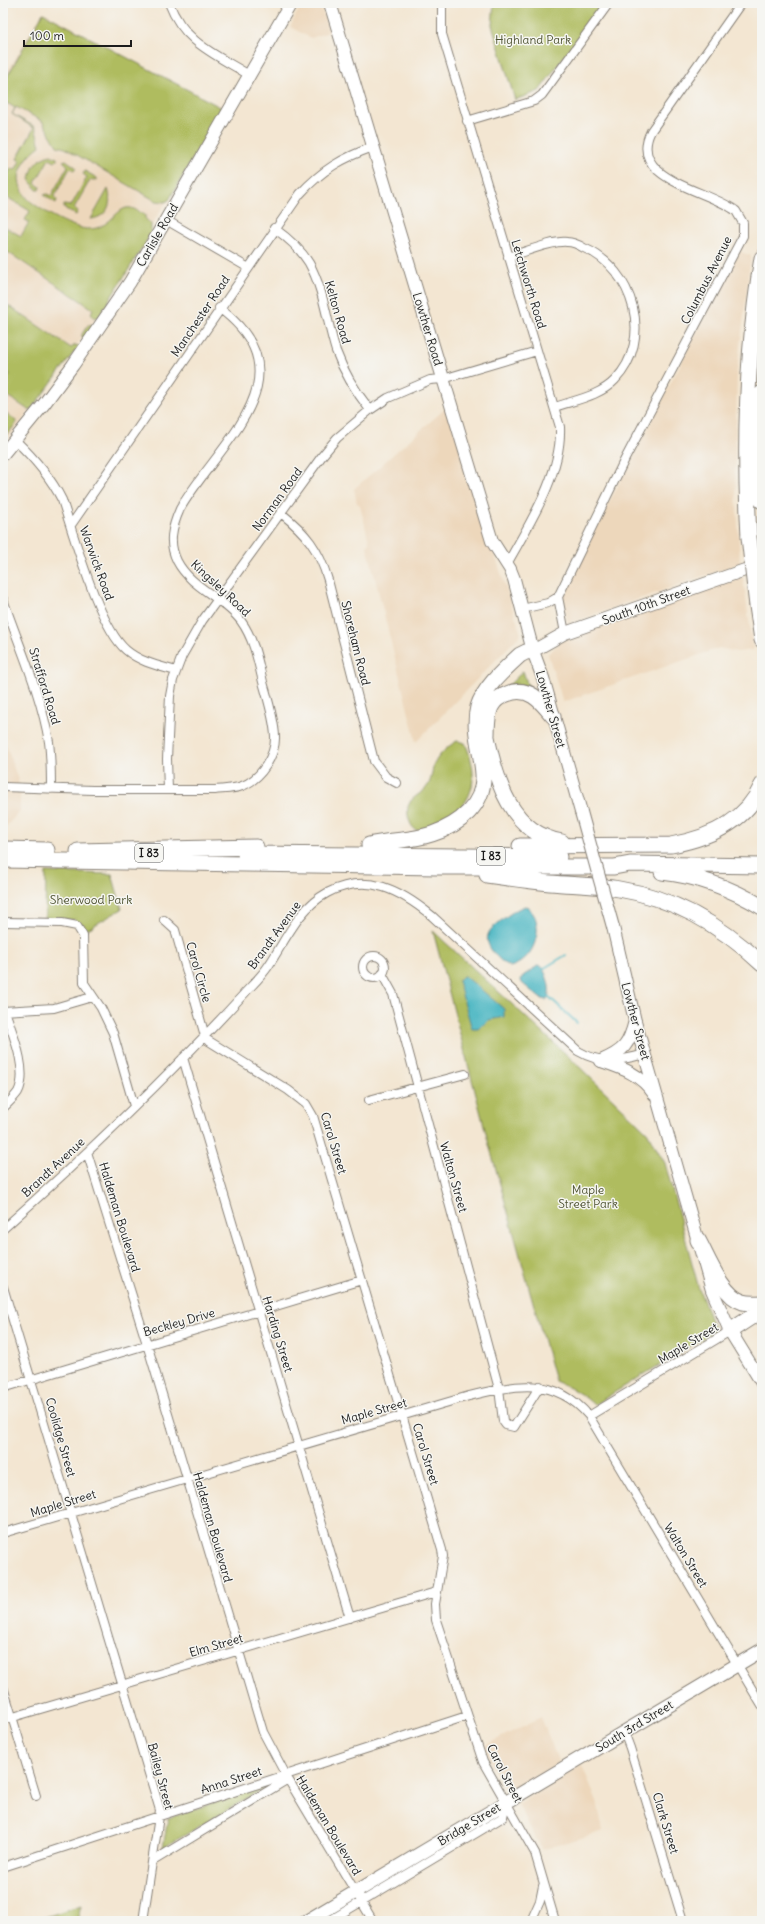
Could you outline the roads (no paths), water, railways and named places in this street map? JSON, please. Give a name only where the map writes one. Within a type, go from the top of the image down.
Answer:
[{"type":"highway","points":[[762,258],[755,298],[750,346],[745,460],[749,537],[762,640]]},
{"type":"highway","points":[[762,393],[760,422],[762,501]]},
{"type":"highway","points":[[533,651],[496,688],[490,697],[483,717],[484,727],[504,793],[512,811],[536,833],[559,842],[586,845]]},
{"type":"highway","points":[[369,845],[411,839],[433,834],[457,822],[473,809],[481,793],[483,779],[477,735],[476,718],[478,707],[490,686],[517,658],[526,652],[533,651]]},
{"type":"highway","points":[[487,735],[488,717],[491,706],[500,696],[510,692],[529,693],[540,700],[553,716]]},
{"type":"highway","points":[[78,851],[369,845],[671,845],[704,837],[732,821],[746,809],[762,785]]},
{"type":"highway","name":"I 83","points":[[3,849],[220,854],[762,858]]},
{"type":"highway","name":"I 83","points":[[3,861],[27,860],[438,867],[614,867],[623,871],[654,871],[696,878],[735,892],[762,907]]},
{"type":"highway","points":[[614,867],[630,864],[762,866]]},
{"type":"highway","points":[[438,867],[541,882],[619,889],[640,894],[673,905],[698,916],[734,939],[762,964]]},
{"type":"highway","points":[[698,1240],[724,1287],[733,1296],[742,1302],[762,1303]]},
{"type":"highway","points":[[730,1331],[762,1310]]},
{"type":"main road","name":"Carlisle Road","points":[[3,454],[57,387],[130,282],[292,3]]},
{"type":"main road","name":"Lowther Road","points":[[330,3],[492,541],[507,564],[514,579],[533,651]]},
{"type":"main road","name":"South 10th Street","points":[[533,651],[565,633],[762,564]]},
{"type":"main road","name":"Lowther Street","points":[[533,651],[543,678],[581,812],[635,1020],[712,1290],[730,1331],[762,1383]]},
{"type":"main road","points":[[601,1061],[622,1050],[627,1044],[635,1020]]},
{"type":"main road","points":[[601,1061],[634,1074],[647,1084],[658,1101]]},
{"type":"main road","name":"South 3rd Street","points":[[506,1802],[762,1650]]},
{"type":"main road","name":"Bridge Street","points":[[307,1921],[358,1897],[506,1802]]},
{"type":"street","points":[[169,3],[178,23],[192,40],[249,75]]},
{"type":"street","name":"Letchworth Road","points":[[442,3],[442,34],[559,422],[560,439],[556,462],[546,488],[507,564]]},
{"type":"street","points":[[467,121],[534,101],[542,95],[609,3]]},
{"type":"street","name":"Columbus Avenue","points":[[558,597],[625,459],[743,236],[743,223],[736,211],[658,172],[648,160],[646,146],[651,131],[741,3]]},
{"type":"street","name":"Manchester Road","points":[[71,525],[274,228],[300,194],[320,174],[342,160],[373,147]]},
{"type":"street","points":[[166,220],[247,268]]},
{"type":"street","name":"Kelton Road","points":[[274,228],[294,244],[309,262],[342,367],[357,393],[370,410]]},
{"type":"street","points":[[508,257],[559,242],[572,243],[591,251],[604,259],[621,278],[631,298],[635,313],[635,339],[629,358],[621,374],[615,382],[602,391],[554,407]]},
{"type":"street","name":"Kingsley Road","points":[[3,787],[51,786],[215,790],[243,786],[264,769],[273,751],[275,737],[274,727],[252,639],[239,618],[191,580],[182,570],[176,560],[171,542],[174,521],[180,509],[244,419],[258,388],[258,365],[250,338],[237,322],[219,308]]},
{"type":"street","name":"Norman Road","points":[[168,790],[169,705],[176,671],[192,638],[330,445],[370,410],[388,398],[430,380],[443,379],[537,350]]},
{"type":"street","name":"Warwick Road","points":[[15,440],[38,463],[56,488],[62,500],[99,605],[118,641],[125,649],[144,660],[176,671]]},
{"type":"street","name":"Shoreham Road","points":[[281,513],[307,536],[319,554],[328,580],[374,761],[386,777],[397,783]]},
{"type":"street","points":[[522,609],[548,603],[558,597],[565,633]]},
{"type":"street","name":"Strafford Road","points":[[3,598],[37,694],[46,728],[49,743],[51,786]]},
{"type":"street","name":"Brandt Avenue","points":[[3,1229],[87,1152],[205,1037],[265,971],[289,932],[313,902],[339,888],[367,884],[389,888],[414,901],[578,1052],[601,1061],[618,1060],[645,1054]]},
{"type":"street","name":"Carol Circle","points":[[164,920],[174,930],[205,1037]]},
{"type":"street","points":[[3,922],[62,923],[77,926],[84,940],[84,983],[92,997],[101,1008],[113,1033],[134,1106]]},
{"type":"street","name":"Walton Street","points":[[382,974],[392,994],[418,1087],[499,1389],[503,1421],[506,1425],[510,1427],[514,1426],[540,1386]]},
{"type":"street","points":[[3,1108],[17,1093],[21,1075],[17,1049],[4,1011],[54,1008],[92,997]]},
{"type":"street","name":"Carol Street","points":[[205,1037],[288,1090],[309,1107],[322,1144],[442,1550],[443,1556],[436,1592],[436,1620],[483,1762],[535,1853],[555,1921]]},
{"type":"street","name":"Harding Street","points":[[183,1058],[350,1618]]},
{"type":"street","points":[[369,1100],[466,1074]]},
{"type":"street","name":"Haldeman Boulevard","points":[[87,1152],[147,1344],[186,1479],[263,1732],[287,1777],[373,1921]]},
{"type":"street","name":"Beckley Drive","points":[[3,1388],[362,1280]]},
{"type":"street","name":"Coolidge Street","points":[[3,1287],[122,1686]]},
{"type":"street","name":"Maple Street","points":[[3,1533],[402,1415],[499,1389],[523,1386],[540,1386],[566,1396],[589,1416],[730,1331]]},
{"type":"street","name":"Walton Street","points":[[589,1416],[762,1706]]},
{"type":"street","name":"Elm Street","points":[[3,1720],[436,1592]]},
{"type":"street","name":"Bailey Street","points":[[122,1686],[160,1810],[143,1921]]},
{"type":"street","points":[[3,1687],[36,1796]]},
{"type":"street","name":"Anna Street","points":[[3,1867],[287,1777],[467,1716]]},
{"type":"street","name":"Clark Street","points":[[624,1732],[683,1921]]},
{"type":"street","name":"Anna Street","points":[[153,1860],[287,1777]]},
{"type":"street","points":[[531,1921],[540,1901],[543,1884]]},
{"type":"street","name":"Bridge Street","points":[[329,1921],[358,1897]]},
{"type":"water","points":[[525,906],[528,907],[535,916],[537,935],[528,955],[517,964],[510,967],[494,954],[488,944],[488,935],[492,928],[503,919]]},
{"type":"water","points":[[539,965],[544,970],[549,988],[548,997],[546,1000],[540,998],[522,983],[521,980],[523,976]]},
{"type":"water","points":[[463,976],[504,1009],[504,1017],[489,1020],[478,1029],[472,1029],[458,981]]},
{"type":"waterway","points":[[541,970],[566,955]]},
{"type":"waterway","points":[[547,995],[577,1023]]},
{"type":"park label","name":"Highland Park","points":[[533,39]]},
{"type":"park label","name":"Sherwood Park","points":[[91,899]]},
{"type":"park label","name":"Maple Street Park","points":[[588,1196]]}]
